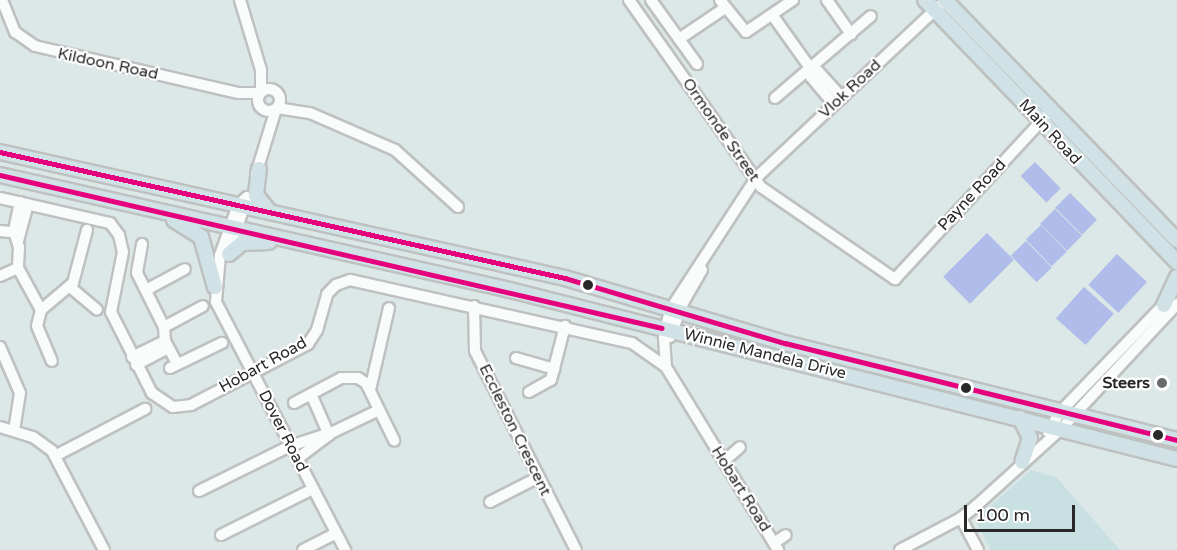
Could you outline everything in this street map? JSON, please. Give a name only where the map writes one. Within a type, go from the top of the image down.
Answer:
[{"type":"main road","name":"Main Road","points":[[937,2],[1177,240]]},
{"type":"main road","name":"Main Road","points":[[937,2],[1040,122],[1174,259]]},
{"type":"main road","name":"Winnie Mandela Drive","points":[[0,152],[243,203],[271,213],[565,278],[674,311],[1066,414],[1177,440]]},
{"type":"main road","points":[[259,169],[256,195],[271,213]]},
{"type":"main road","name":"Winnie Mandela Drive","points":[[0,175],[164,215],[298,243],[1020,418],[1053,431],[1177,459]]},
{"type":"main road","points":[[164,215],[201,237],[216,282]]},
{"type":"main road","points":[[229,254],[247,242],[298,243]]},
{"type":"main road","points":[[1170,304],[1177,276],[1174,259]]},
{"type":"main road","points":[[1020,418],[1030,438],[1022,462]]},
{"type":"street","name":"Kildoon Road","points":[[2,0],[11,26],[35,46],[269,100],[294,108],[395,150],[458,207]]},
{"type":"street","points":[[216,282],[243,203],[259,169],[269,140],[269,100],[240,0]]},
{"type":"street","name":"Ormonde Street","points":[[629,0],[763,189],[895,279]]},
{"type":"street","points":[[651,0],[697,64]]},
{"type":"street","points":[[680,39],[723,4],[746,32],[793,0]]},
{"type":"street","points":[[827,0],[851,34]]},
{"type":"street","name":"Vlok Road","points":[[674,311],[756,178],[838,101],[937,2]]},
{"type":"street","points":[[772,16],[811,69],[818,72],[838,101]]},
{"type":"street","points":[[775,98],[871,16]]},
{"type":"street","name":"Payne Road","points":[[895,279],[1050,112]]},
{"type":"street","name":"Hobart Road","points":[[0,198],[105,219],[116,230],[123,252],[110,307],[134,361],[156,399],[179,407],[308,344],[317,330],[327,294],[341,282],[360,280],[632,343],[666,367],[776,546]]},
{"type":"street","points":[[24,203],[18,235],[18,268],[41,310]]},
{"type":"street","points":[[216,282],[229,254],[235,228]]},
{"type":"street","points":[[52,361],[36,326],[41,310],[70,287],[87,230]]},
{"type":"street","points":[[0,231],[18,235]]},
{"type":"street","points":[[142,244],[136,267],[164,327],[166,344],[173,366],[222,343]]},
{"type":"street","points":[[0,276],[18,268]]},
{"type":"street","points":[[146,290],[186,269]]},
{"type":"street","name":"Dover Road","points":[[216,282],[219,308],[345,550]]},
{"type":"street","points":[[70,287],[97,310]]},
{"type":"street","points":[[900,550],[961,518],[1022,462],[1170,304],[1177,291]]},
{"type":"street","points":[[164,327],[203,306]]},
{"type":"street","name":"Eccleston Crescent","points":[[474,306],[475,351],[537,478],[576,550]]},
{"type":"street","points":[[370,390],[389,308]]},
{"type":"street","points":[[666,367],[668,334],[674,311]]},
{"type":"street","points":[[530,392],[549,381],[565,326]]},
{"type":"street","points":[[134,361],[166,344]]},
{"type":"street","points":[[0,347],[21,393],[14,430]]},
{"type":"street","points":[[516,358],[554,369]]},
{"type":"street","points":[[294,403],[347,376],[362,380],[370,390],[394,440]]},
{"type":"street","points":[[311,394],[330,433]]},
{"type":"street","points":[[55,456],[145,410]]},
{"type":"street","points":[[199,491],[290,446],[330,433],[379,410]]},
{"type":"street","points":[[0,427],[41,441],[55,456],[104,550]]},
{"type":"street","points":[[297,459],[330,433]]},
{"type":"street","points":[[724,461],[740,447]]},
{"type":"street","points":[[490,502],[537,478]]},
{"type":"street","points":[[221,535],[313,489]]},
{"type":"street","points":[[961,518],[978,550]]},
{"type":"street","points":[[303,550],[336,533]]},
{"type":"street","points":[[776,546],[786,535]]},
{"type":"shaded area","points":[[1035,162],[1061,189],[1046,203],[1021,176]]},
{"type":"shaded area","points":[[1070,193],[1097,220],[1082,235],[1055,208]]},
{"type":"shaded area","points":[[1055,209],[1082,236],[1067,251],[1040,224]]},
{"type":"shaded area","points":[[1041,225],[1067,252],[1052,266],[1026,240]]},
{"type":"shaded area","points":[[987,233],[1014,260],[970,304],[943,277]]},
{"type":"shaded area","points":[[1026,241],[1052,268],[1037,282],[1011,256]]},
{"type":"shaded area","points":[[1117,254],[1147,282],[1118,313],[1088,285]]},
{"type":"shaded area","points":[[1084,287],[1114,314],[1086,345],[1056,318]]},
{"type":"shaded area","points":[[1031,470],[1057,478],[1120,550],[991,550],[975,520]]},
{"type":"transit line","points":[[0,152],[565,278],[785,343],[1177,440]]},
{"type":"transit line","points":[[0,175],[662,328]]},
{"type":"place","name":"Steers","points":[[1162,383]]}]
